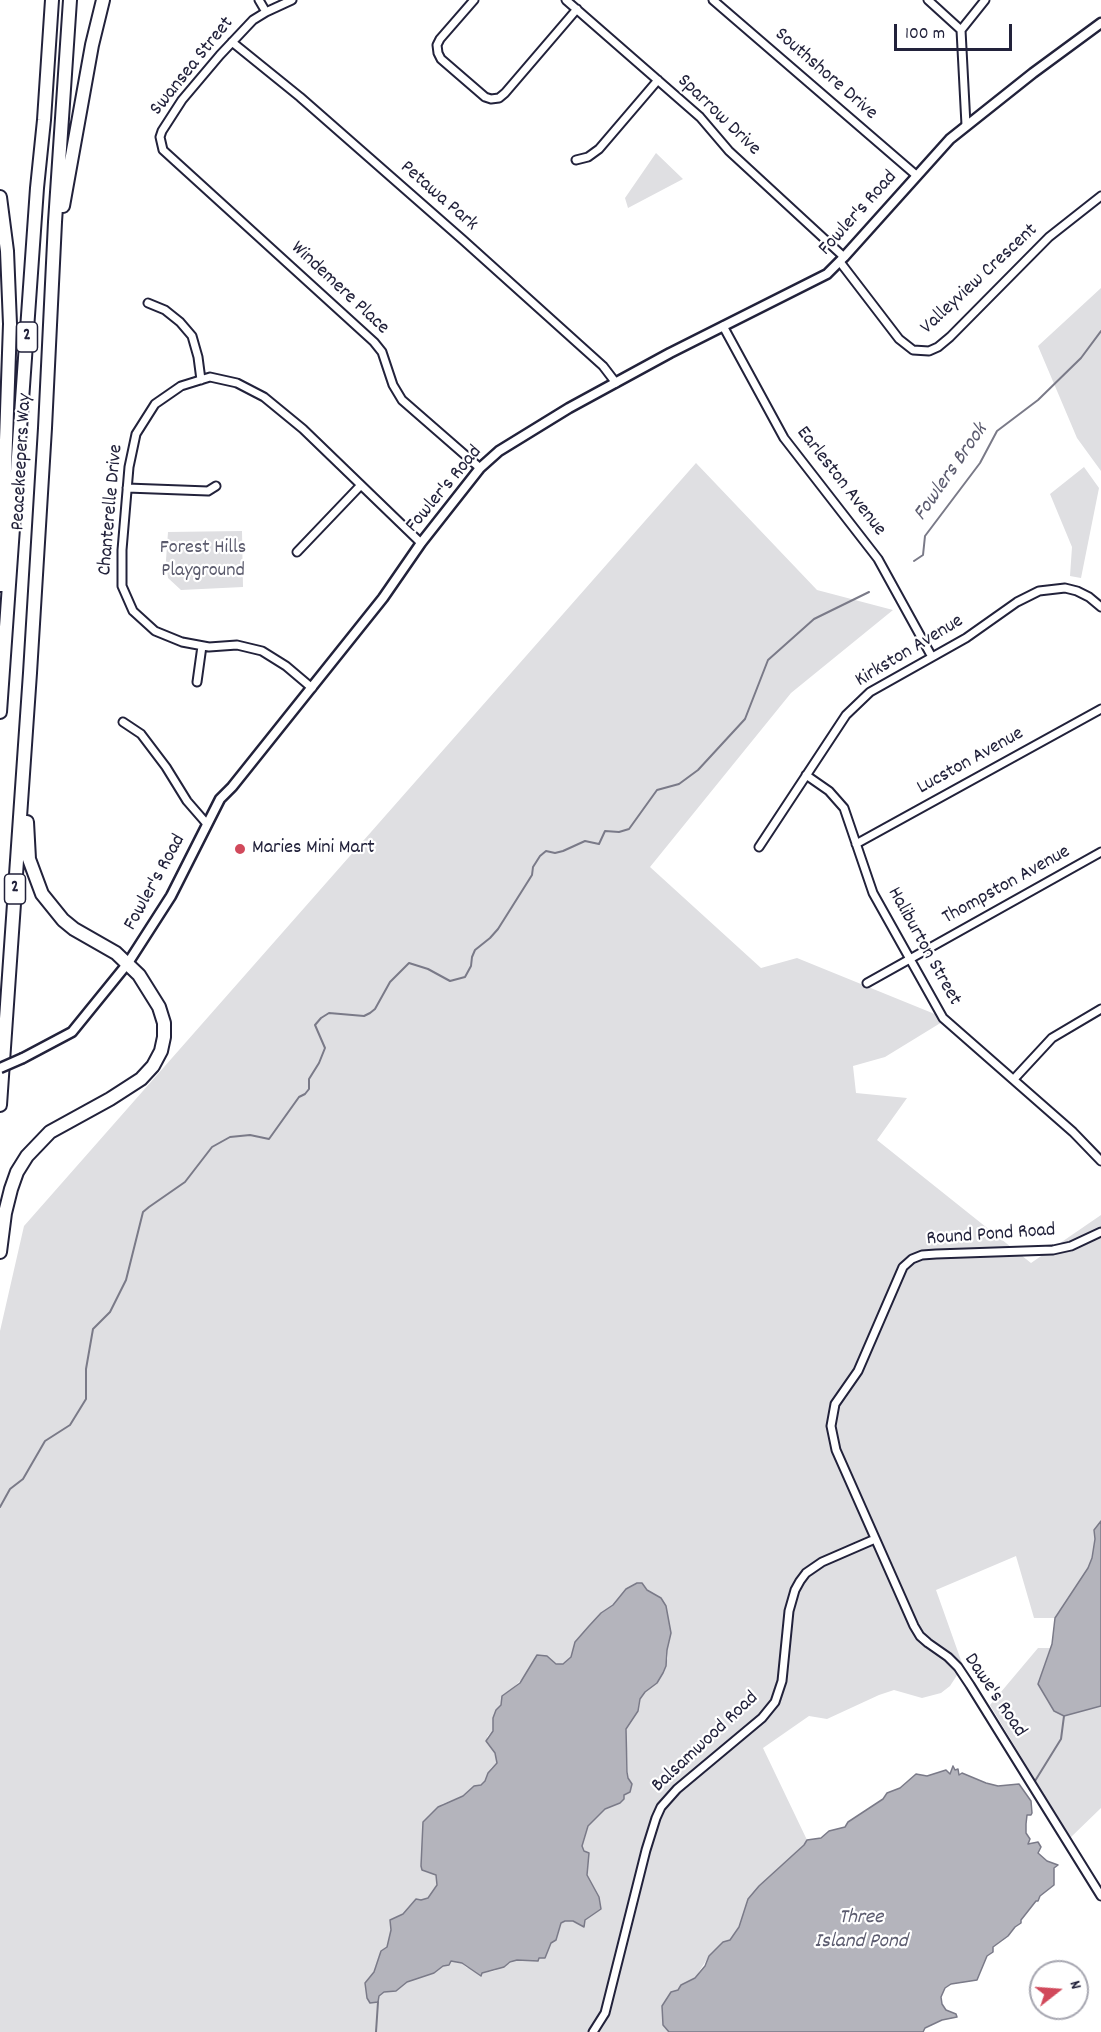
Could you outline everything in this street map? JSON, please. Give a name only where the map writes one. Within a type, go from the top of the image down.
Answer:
[{"type":"highway","name":"Peacekeepers Way","points":[[0,712],[51,0]]},
{"type":"highway","name":"Peacekeepers Way","points":[[0,1105],[30,674],[45,428],[51,281],[70,0]]},
{"type":"highway","points":[[51,281],[92,45],[104,0]]},
{"type":"highway","points":[[0,197],[7,251],[10,324],[1,588],[2,674]]},
{"type":"highway","points":[[0,1252],[11,1189],[17,1172],[27,1156],[50,1132],[110,1100],[141,1079],[153,1066],[161,1051],[164,1037],[164,1023],[159,1007],[150,991],[128,963],[63,920],[42,894],[34,878],[27,842],[30,674]]},
{"type":"street","points":[[259,0],[266,12]]},
{"type":"street","name":"Swansea Street","points":[[161,145],[162,130],[175,110],[232,42],[253,20],[292,0]]},
{"type":"street","points":[[474,0],[440,39],[437,45],[438,53],[485,97],[491,99],[499,98],[505,93],[577,9]]},
{"type":"street","name":"Sparrow Drive","points":[[566,0],[700,117],[729,152],[842,260]]},
{"type":"street","name":"Southshore Drive","points":[[713,0],[916,175]]},
{"type":"street","points":[[928,0],[961,30]]},
{"type":"street","points":[[966,125],[961,30],[985,0]]},
{"type":"street","name":"Fowler's Road","points":[[0,1068],[72,1032],[128,963],[171,896],[220,799],[232,788],[383,598],[421,543],[480,468],[499,451],[534,428],[723,326],[816,280],[842,260],[950,139],[1101,23]]},
{"type":"street","name":"Petawa Park","points":[[232,42],[464,240],[603,366],[616,383]]},
{"type":"street","points":[[576,160],[588,157],[599,149],[658,80]]},
{"type":"street","name":"Windemere Place","points":[[161,145],[165,154],[374,342],[385,359],[393,385],[402,400],[480,468]]},
{"type":"street","name":"Valleyview Crescent","points":[[842,260],[899,339],[913,350],[929,351],[950,337],[1054,233],[1101,196]]},
{"type":"street","points":[[148,303],[165,310],[192,336],[201,380]]},
{"type":"street","name":"Earleston Avenue","points":[[723,326],[784,438],[878,558],[932,657]]},
{"type":"street","name":"Chanterelle Drive","points":[[312,688],[286,666],[262,651],[237,645],[209,647],[182,642],[155,632],[133,611],[122,586],[122,550],[129,467],[136,434],[155,404],[181,386],[210,377],[237,383],[264,397],[303,429],[421,543]]},
{"type":"street","points":[[297,552],[361,485]]},
{"type":"street","points":[[127,488],[208,491],[216,486]]},
{"type":"street","name":"Kirkston Avenue","points":[[759,847],[846,715],[861,699],[975,633],[1026,596],[1039,591],[1065,588],[1077,591],[1101,607]]},
{"type":"street","points":[[197,682],[202,646]]},
{"type":"street","name":"Lucston Avenue","points":[[856,844],[1101,709]]},
{"type":"street","points":[[123,722],[141,734],[166,767],[187,801],[207,824]]},
{"type":"street","name":"Haliburton Street","points":[[806,775],[840,802],[847,816],[873,893],[943,1018],[1073,1132],[1101,1161]]},
{"type":"street","name":"Thompston Avenue","points":[[867,983],[1101,852]]},
{"type":"street","points":[[1014,1079],[1052,1038],[1101,1009]]},
{"type":"street","name":"Round Pond Road","points":[[832,1414],[841,1395],[858,1371],[903,1267],[912,1259],[922,1255],[936,1254],[1053,1250],[1071,1246],[1101,1232]]},
{"type":"street","name":"Dawe's Road","points":[[832,1414],[832,1438],[836,1450],[920,1635],[948,1657],[964,1676],[1101,1896]]},
{"type":"street","name":"Balsamwood Road","points":[[593,2032],[605,2013],[646,1850],[661,1808],[677,1789],[762,1718],[775,1702],[782,1681],[789,1611],[800,1581],[806,1573],[822,1562],[875,1539]]},
{"type":"green space","points":[[656,153],[683,179],[628,208],[625,198]]},
{"type":"green space","points":[[1101,288],[1101,471],[1077,438],[1038,346]]},
{"type":"green space","points":[[696,463],[817,590],[893,610],[791,693],[650,867],[761,968],[797,958],[947,1019],[885,1057],[853,1066],[856,1093],[907,1098],[877,1140],[1031,1263],[1101,1215],[1101,1521],[1094,1530],[1092,1558],[1088,1568],[1055,1618],[1034,1618],[1016,1556],[936,1590],[963,1666],[950,1686],[941,1693],[922,1698],[894,1690],[827,1719],[809,1716],[763,1748],[807,1840],[805,1845],[748,1899],[739,1927],[730,1940],[709,1956],[695,1978],[671,1992],[662,2006],[663,2025],[669,2032],[0,2032],[0,1331],[24,1226]],"holes":[[[642,1583],[647,1590],[661,1598],[666,1606],[670,1627],[668,1658],[662,1676],[640,1699],[638,1711],[626,1729],[628,1774],[624,1795],[588,1826],[582,1846],[587,1855],[587,1875],[600,1905],[597,1911],[585,1920],[583,1927],[573,1921],[561,1923],[556,1940],[551,1943],[543,1957],[517,1960],[494,1971],[482,1973],[462,1963],[450,1961],[449,1965],[443,1966],[434,1973],[407,1982],[393,1991],[384,1992],[370,2003],[367,1998],[367,1980],[374,1972],[381,1951],[387,1947],[391,1930],[390,1921],[403,1914],[416,1899],[428,1898],[437,1885],[436,1875],[426,1872],[421,1866],[423,1834],[442,1804],[463,1796],[481,1785],[486,1781],[491,1768],[497,1763],[487,1737],[493,1730],[493,1720],[506,1695],[526,1675],[531,1664],[549,1659],[556,1664],[563,1664],[571,1657],[575,1642],[601,1613],[613,1605],[626,1589]]]},
{"type":"green space","points":[[1084,467],[1099,488],[1081,578],[1070,576],[1072,547],[1050,494]]},
{"type":"green space","name":"Forest Hills Playground","points":[[242,531],[243,587],[181,590],[168,578],[166,560],[168,532]]},
{"type":"green space","points":[[1038,1648],[1050,1648],[1038,1684],[1052,1706],[1079,1712],[1101,1706],[1101,1808],[1070,1838],[990,1705]]},
{"type":"water","points":[[1101,1521],[1101,1706],[1064,1716],[1054,1711],[1038,1684],[1052,1644],[1055,1618],[1088,1568],[1095,1539],[1094,1530]]},
{"type":"water","points":[[642,1583],[647,1590],[661,1598],[666,1606],[671,1633],[663,1673],[657,1683],[640,1699],[638,1711],[626,1729],[627,1772],[632,1784],[630,1792],[624,1795],[620,1803],[605,1809],[588,1826],[582,1846],[584,1851],[589,1853],[587,1875],[599,1897],[601,1909],[585,1920],[584,1927],[573,1921],[561,1923],[556,1940],[551,1943],[545,1958],[539,1958],[538,1961],[517,1960],[504,1967],[482,1973],[481,1976],[462,1963],[451,1961],[449,1965],[443,1966],[434,1973],[407,1982],[396,1991],[384,1992],[379,1996],[378,2002],[370,2003],[365,1983],[374,1972],[381,1951],[387,1947],[391,1930],[390,1920],[403,1914],[416,1899],[428,1898],[437,1885],[436,1875],[422,1870],[421,1866],[423,1822],[438,1807],[463,1796],[474,1786],[481,1785],[497,1763],[495,1753],[486,1741],[493,1731],[493,1718],[501,1705],[502,1696],[520,1683],[537,1655],[547,1656],[556,1664],[563,1664],[571,1657],[575,1642],[589,1626],[601,1613],[613,1605],[626,1589]]},
{"type":"water","name":"Three Island Pond","points":[[953,1766],[955,1770],[958,1769],[959,1775],[962,1773],[986,1783],[998,1786],[1019,1784],[1031,1801],[1032,1813],[1027,1815],[1026,1824],[1026,1833],[1030,1839],[1028,1844],[1038,1842],[1041,1847],[1038,1853],[1047,1861],[1058,1865],[1054,1868],[1054,1885],[1040,1896],[1021,1923],[993,1947],[993,1952],[987,1956],[977,1980],[951,1984],[945,1988],[941,1997],[942,2004],[946,2010],[956,2014],[957,2017],[942,2020],[925,2028],[923,2032],[669,2032],[663,2025],[662,2006],[671,1992],[695,1978],[705,1966],[709,1956],[723,1942],[730,1940],[739,1927],[748,1899],[807,1840],[821,1838],[829,1831],[845,1827],[848,1822],[883,1799],[887,1793],[900,1788],[916,1774],[927,1776],[946,1770],[950,1774]]},
{"type":"waterway","name":"Fowlers Brook","points":[[914,561],[923,555],[925,536],[980,463],[997,431],[1038,400],[1081,358],[1101,331]]},
{"type":"waterway","name":"Fowlers Brook","points":[[0,1507],[10,1489],[23,1479],[45,1441],[70,1425],[86,1399],[86,1369],[93,1329],[110,1312],[126,1280],[143,1212],[185,1182],[212,1147],[230,1137],[250,1135],[269,1139],[299,1097],[309,1089],[309,1079],[325,1048],[315,1025],[321,1018],[329,1013],[364,1016],[370,1013],[375,1009],[390,982],[409,963],[428,969],[450,981],[465,977],[471,966],[475,950],[498,929],[532,875],[533,867],[540,856],[546,851],[555,853],[563,851],[585,841],[599,844],[605,831],[619,832],[629,829],[657,790],[679,784],[698,770],[745,719],[768,660],[814,619],[869,592]]},
{"type":"waterway","points":[[1035,1781],[1061,1739],[1064,1716]]},
{"type":"waterway","points":[[376,2032],[378,2002]]},
{"type":"place","name":"Maries Mini Mart","points":[[240,849]]}]
